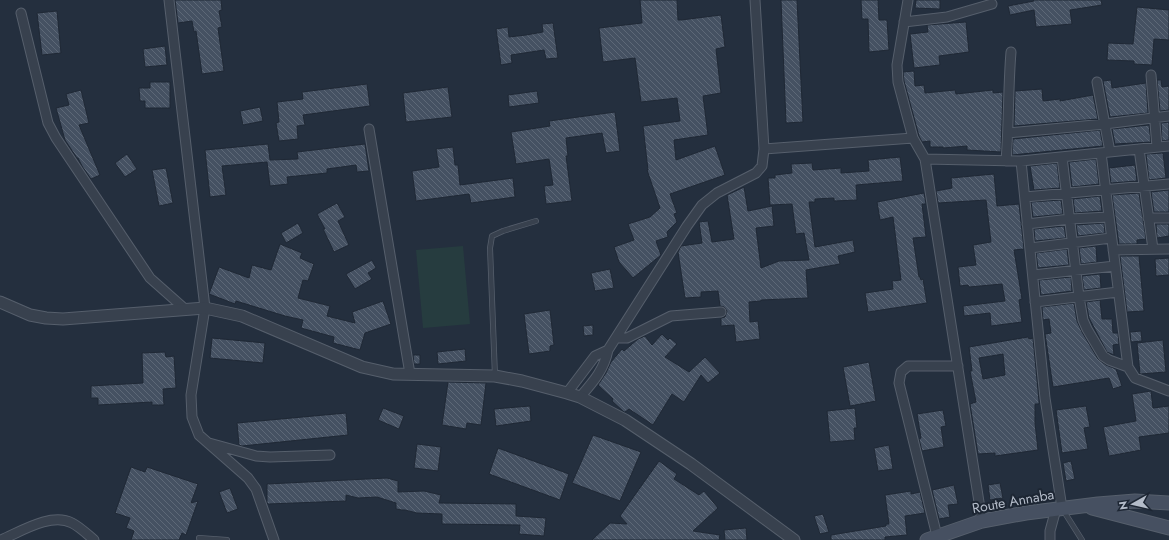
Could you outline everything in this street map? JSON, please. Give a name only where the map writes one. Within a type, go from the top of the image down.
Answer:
[{"type":"main road","name":"Route Annaba","points":[[932,538],[982,521],[1083,505],[1135,501],[1169,503]]},
{"type":"main road","name":"Route Annaba","points":[[1083,505],[1169,528]]},
{"type":"street","points":[[169,0],[205,308],[191,395],[192,417],[199,435],[248,478],[256,489],[274,540]]},
{"type":"street","points":[[580,397],[600,374],[606,362],[608,350],[702,205],[717,193],[756,173],[762,166],[764,149],[755,0]]},
{"type":"street","points":[[908,0],[897,65],[898,82],[914,138],[925,159],[982,521]]},
{"type":"street","points":[[904,22],[947,17],[992,4]]},
{"type":"street","points":[[21,13],[48,123],[56,138],[150,278],[185,309]]},
{"type":"street","points":[[1006,161],[1008,132],[1008,87],[1011,52]]},
{"type":"street","points":[[1151,75],[1157,147]]},
{"type":"street","points":[[1098,82],[1105,124],[1106,190],[1111,238],[1128,367],[1135,378],[1169,391]]},
{"type":"street","points":[[1008,132],[1105,124],[1169,116]]},
{"type":"street","points":[[369,129],[410,374]]},
{"type":"street","points":[[764,149],[914,138]]},
{"type":"street","points":[[925,159],[1021,161],[1169,146]]},
{"type":"street","points":[[1138,149],[1153,249]]},
{"type":"street","points":[[1062,157],[1079,297],[1084,320],[1103,356],[1109,360],[1128,367]]},
{"type":"street","points":[[1021,161],[1045,398],[1059,509],[1050,531],[1050,540]]},
{"type":"street","points":[[1025,196],[1169,184]]},
{"type":"street","points":[[1027,224],[1070,219],[1109,217]]},
{"type":"street","points":[[1148,218],[1169,218]]},
{"type":"street","points":[[1030,248],[1111,238]]},
{"type":"street","points":[[1113,250],[1169,249]]},
{"type":"street","points":[[1033,275],[1115,266]]},
{"type":"street","points":[[1035,302],[1118,292]]},
{"type":"street","points":[[0,302],[30,315],[63,319],[205,308],[242,316],[362,367],[393,374],[495,376],[522,380],[567,393],[580,397],[625,420],[704,473],[794,540]]},
{"type":"street","points":[[616,338],[627,338],[671,316],[721,312]]},
{"type":"street","points":[[567,393],[595,356],[608,350]]},
{"type":"street","points":[[932,538],[899,383],[901,372],[908,366],[958,366]]},
{"type":"street","points":[[207,442],[256,456],[330,455]]},
{"type":"street","points":[[1,540],[44,521],[60,520],[71,522],[94,540]]},
{"type":"lane","points":[[495,376],[490,248],[492,236],[536,221]]},
{"type":"lane","points":[[1059,509],[1082,540]]},
{"type":"lane","points":[[199,538],[228,540]]},
{"type":"green space","points":[[463,246],[470,324],[423,328],[416,250]]},
{"type":"building","points":[[175,0],[221,0],[222,10],[219,11],[222,27],[218,28],[224,71],[202,74],[196,31],[194,32],[192,21],[178,23]]},
{"type":"building","points":[[640,0],[677,0],[678,20],[721,15],[725,47],[716,49],[721,93],[703,96],[708,135],[674,140],[676,160],[715,146],[725,175],[670,194],[677,213],[674,214],[677,222],[667,232],[668,237],[656,241],[661,255],[633,278],[619,262],[614,247],[634,240],[628,224],[650,217],[660,208],[647,170],[643,126],[680,121],[677,98],[641,102],[635,58],[603,62],[599,28],[642,23]]},
{"type":"building","points":[[781,0],[797,0],[803,122],[786,123]]},
{"type":"building","points":[[861,0],[878,0],[879,20],[887,20],[889,50],[869,52],[868,19],[862,19]]},
{"type":"building","points":[[916,0],[940,0],[940,9],[915,8]]},
{"type":"building","points":[[1033,0],[1101,0],[1102,5],[1070,10],[1072,24],[1036,27],[1034,10],[1010,15],[1008,6],[1034,1]]},
{"type":"building","points":[[1137,7],[1169,10],[1169,40],[1154,39],[1152,65],[1134,64],[1134,61],[1107,60],[1108,43],[1133,44]]},
{"type":"building","points":[[57,11],[61,53],[42,55],[37,13]]},
{"type":"building","points":[[966,22],[969,52],[939,56],[940,65],[914,68],[910,34],[928,32],[927,25]]},
{"type":"building","points":[[553,23],[558,58],[546,59],[544,50],[511,55],[512,63],[501,65],[496,29],[508,27],[509,37],[543,32],[542,24]]},
{"type":"building","points":[[165,46],[167,65],[145,67],[143,49]]},
{"type":"building","points":[[914,71],[915,86],[924,85],[925,93],[955,90],[956,94],[993,90],[993,93],[1003,92],[1001,152],[967,150],[967,146],[943,148],[930,147],[930,141],[922,142],[904,81],[903,72]]},
{"type":"building","points":[[1111,80],[1112,88],[1146,83],[1148,113],[1110,117],[1103,81]]},
{"type":"building","points":[[1157,80],[1161,80],[1162,87],[1169,86],[1169,110],[1160,111]]},
{"type":"building","points":[[150,82],[170,82],[170,108],[145,108],[145,101],[140,101],[139,88],[150,88]]},
{"type":"building","points":[[367,84],[370,106],[303,115],[305,125],[297,126],[298,139],[279,141],[276,123],[279,122],[277,102],[303,99],[302,92]]},
{"type":"building","points":[[448,87],[452,117],[406,122],[403,93]]},
{"type":"building","points":[[1042,89],[1043,101],[1060,99],[1060,101],[1093,95],[1098,119],[1014,126],[1015,91]]},
{"type":"building","points":[[81,90],[89,123],[79,125],[100,175],[91,179],[65,140],[56,108],[69,105],[66,94]]},
{"type":"building","points":[[537,91],[539,103],[509,107],[508,95]]},
{"type":"building","points":[[260,107],[263,121],[243,125],[240,111]]},
{"type":"building","points":[[615,112],[620,151],[606,153],[602,133],[566,138],[568,156],[566,156],[572,201],[546,204],[544,186],[553,185],[549,159],[516,164],[511,132],[550,126],[549,121]]},
{"type":"building","points":[[1169,122],[1169,140],[1162,141],[1161,123]]},
{"type":"building","points":[[1149,125],[1151,142],[1115,144],[1112,129]]},
{"type":"building","points":[[1100,130],[1103,146],[1012,155],[1013,139]]},
{"type":"building","points":[[268,144],[270,160],[298,159],[297,152],[365,144],[369,171],[357,172],[356,165],[327,169],[327,173],[287,177],[288,184],[270,186],[267,162],[222,166],[226,195],[210,197],[205,150]]},
{"type":"building","points":[[453,147],[455,165],[458,165],[460,185],[513,178],[515,197],[471,203],[469,194],[416,201],[412,171],[439,167],[436,149]]},
{"type":"building","points":[[1163,153],[1166,178],[1149,180],[1146,154]]},
{"type":"building","points":[[127,154],[137,169],[125,177],[115,163]]},
{"type":"building","points":[[900,157],[903,181],[856,185],[857,200],[834,201],[834,198],[815,199],[815,202],[809,202],[815,247],[853,240],[855,252],[838,256],[840,264],[806,270],[808,298],[749,302],[750,322],[758,321],[760,339],[736,342],[734,325],[721,326],[721,318],[725,317],[727,311],[724,307],[720,306],[718,291],[701,292],[701,297],[685,298],[678,252],[681,246],[702,243],[699,222],[708,221],[712,242],[734,239],[727,195],[744,187],[748,211],[772,206],[774,226],[756,228],[761,268],[779,261],[809,260],[804,233],[796,234],[792,204],[770,205],[768,178],[775,178],[775,175],[792,173],[791,164],[812,163],[813,170],[841,168],[841,173],[869,171],[868,160]]},
{"type":"building","points":[[1096,159],[1099,184],[1072,187],[1069,162]]},
{"type":"building","points":[[1057,163],[1060,188],[1034,190],[1030,166]]},
{"type":"building","points":[[1135,165],[1137,181],[1111,183],[1109,168]]},
{"type":"building","points":[[166,168],[173,203],[159,206],[152,170]]},
{"type":"building","points":[[994,174],[997,206],[1019,204],[1024,249],[1014,250],[1022,299],[1019,300],[1022,322],[991,326],[990,313],[964,316],[963,306],[1005,301],[1002,284],[969,287],[968,285],[960,286],[958,267],[976,265],[973,245],[991,242],[986,200],[938,203],[936,191],[952,188],[951,178]]},
{"type":"building","points":[[1169,190],[1169,212],[1154,212],[1151,192]]},
{"type":"building","points":[[924,193],[926,204],[922,204],[926,237],[913,238],[919,277],[921,280],[923,279],[927,303],[868,312],[865,293],[893,289],[892,281],[901,280],[893,217],[880,220],[877,202]]},
{"type":"building","points":[[1139,193],[1146,239],[1137,240],[1137,244],[1119,244],[1112,195]]},
{"type":"building","points":[[1100,196],[1102,211],[1075,213],[1073,199]]},
{"type":"building","points":[[1061,200],[1063,214],[1033,217],[1031,202]]},
{"type":"building","points":[[337,203],[345,217],[338,221],[349,245],[334,252],[317,214]]},
{"type":"building","points":[[298,223],[303,233],[286,243],[281,233]]},
{"type":"building","points":[[1104,223],[1105,233],[1078,236],[1076,225]]},
{"type":"building","points":[[1156,224],[1169,224],[1169,236],[1157,238]]},
{"type":"building","points":[[1064,226],[1066,238],[1035,241],[1034,229]]},
{"type":"building","points":[[280,244],[302,253],[300,258],[314,264],[308,281],[303,280],[298,298],[330,306],[327,316],[355,323],[352,312],[383,301],[391,324],[365,333],[360,350],[333,343],[334,337],[301,328],[303,320],[236,301],[235,304],[209,294],[219,267],[249,278],[252,265],[271,270]]},
{"type":"building","points":[[1096,246],[1097,262],[1081,264],[1079,248]]},
{"type":"building","points":[[1067,249],[1069,265],[1038,268],[1036,253]]},
{"type":"building","points":[[1120,256],[1139,256],[1144,311],[1127,312]]},
{"type":"building","points":[[1169,258],[1169,275],[1156,276],[1155,259]]},
{"type":"building","points":[[372,260],[376,268],[368,273],[372,279],[355,289],[346,274]]},
{"type":"building","points":[[610,269],[614,288],[595,291],[591,273]]},
{"type":"building","points":[[1100,274],[1101,288],[1084,290],[1082,276]]},
{"type":"building","points":[[1071,277],[1072,291],[1041,295],[1039,280]]},
{"type":"building","points":[[1100,300],[1102,319],[1112,319],[1113,333],[1118,333],[1119,344],[1113,345],[1114,355],[1107,352],[1089,318],[1086,302]]},
{"type":"building","points":[[1074,303],[1077,321],[1082,332],[1098,359],[1106,365],[1116,369],[1122,386],[1113,389],[1109,378],[1053,387],[1045,334],[1051,333],[1049,319],[1043,320],[1042,307]]},
{"type":"building","points":[[550,310],[554,345],[550,346],[550,351],[529,354],[524,314]]},
{"type":"building","points":[[593,325],[593,335],[584,336],[583,326]]},
{"type":"building","points":[[1141,331],[1142,341],[1131,342],[1130,332]]},
{"type":"building","points":[[662,334],[668,340],[670,338],[677,344],[665,357],[689,372],[705,357],[720,373],[708,383],[701,375],[684,402],[672,394],[653,425],[629,409],[624,412],[598,385],[611,362],[622,349],[624,351],[638,339],[645,336],[652,345]]},
{"type":"building","points":[[1028,337],[1029,339],[1033,338],[1039,401],[1039,404],[1035,404],[1035,423],[1038,450],[995,456],[995,453],[978,454],[970,404],[976,402],[970,371],[972,371],[969,347]],"holes":[[[1003,354],[1005,375],[983,379],[979,358]]]},
{"type":"building","points":[[212,338],[265,343],[263,363],[210,358]]},
{"type":"building","points":[[1163,340],[1166,372],[1140,374],[1137,343]]},
{"type":"building","points":[[465,349],[466,361],[438,364],[437,352]]},
{"type":"building","points":[[165,352],[166,357],[174,356],[176,388],[163,389],[164,405],[152,405],[152,402],[98,405],[98,398],[91,398],[91,386],[143,383],[142,353]]},
{"type":"building","points":[[413,355],[420,355],[420,364],[414,364]]},
{"type":"building","points":[[869,362],[876,401],[850,406],[843,367]]},
{"type":"building","points":[[448,382],[486,383],[481,425],[467,423],[466,429],[442,425]]},
{"type":"building","points":[[1151,391],[1153,408],[1169,406],[1169,433],[1139,437],[1141,450],[1109,456],[1103,427],[1136,421],[1132,394]]},
{"type":"building","points":[[530,406],[531,421],[496,426],[494,409]]},
{"type":"building","points":[[1086,406],[1090,427],[1084,428],[1088,449],[1062,453],[1056,410]]},
{"type":"building","points":[[383,408],[404,416],[399,429],[378,420]]},
{"type":"building","points":[[855,408],[857,428],[854,428],[855,440],[830,442],[827,411]]},
{"type":"building","points":[[943,410],[946,426],[941,427],[944,447],[922,451],[919,439],[921,438],[917,414]]},
{"type":"building","points":[[346,413],[348,435],[242,446],[239,445],[237,423]]},
{"type":"building","points":[[593,435],[641,452],[620,501],[572,483]]},
{"type":"building","points":[[417,444],[441,447],[438,471],[414,468]]},
{"type":"building","points":[[889,445],[893,469],[878,471],[874,448]]},
{"type":"building","points":[[498,448],[569,474],[560,500],[489,474]]},
{"type":"building","points":[[659,461],[677,474],[674,479],[699,495],[704,491],[718,508],[693,531],[720,535],[719,540],[592,540],[610,523],[627,524],[620,516]]},
{"type":"building","points":[[1071,461],[1075,479],[1066,481],[1063,463]]},
{"type":"building","points":[[131,467],[145,472],[147,467],[198,484],[191,503],[198,501],[186,535],[182,533],[179,540],[131,540],[134,531],[126,528],[130,518],[115,513]]},
{"type":"building","points":[[387,478],[398,481],[398,492],[424,491],[441,495],[439,503],[516,504],[516,516],[546,518],[544,536],[519,534],[520,525],[442,524],[442,514],[417,513],[396,509],[396,503],[377,497],[358,498],[346,495],[346,501],[267,503],[267,484]]},
{"type":"building","points":[[1000,483],[1003,498],[990,500],[988,485]]},
{"type":"building","points":[[954,485],[958,504],[948,505],[950,517],[939,519],[932,490]]},
{"type":"building","points":[[230,488],[238,509],[227,513],[219,492]]},
{"type":"building","points":[[911,491],[911,494],[920,492],[925,513],[905,516],[907,535],[885,537],[885,540],[831,540],[831,535],[886,526],[886,524],[889,524],[885,495]]},
{"type":"building","points":[[823,514],[829,532],[820,534],[814,516]]},
{"type":"building","points":[[746,528],[747,540],[725,540],[724,530]]}]
